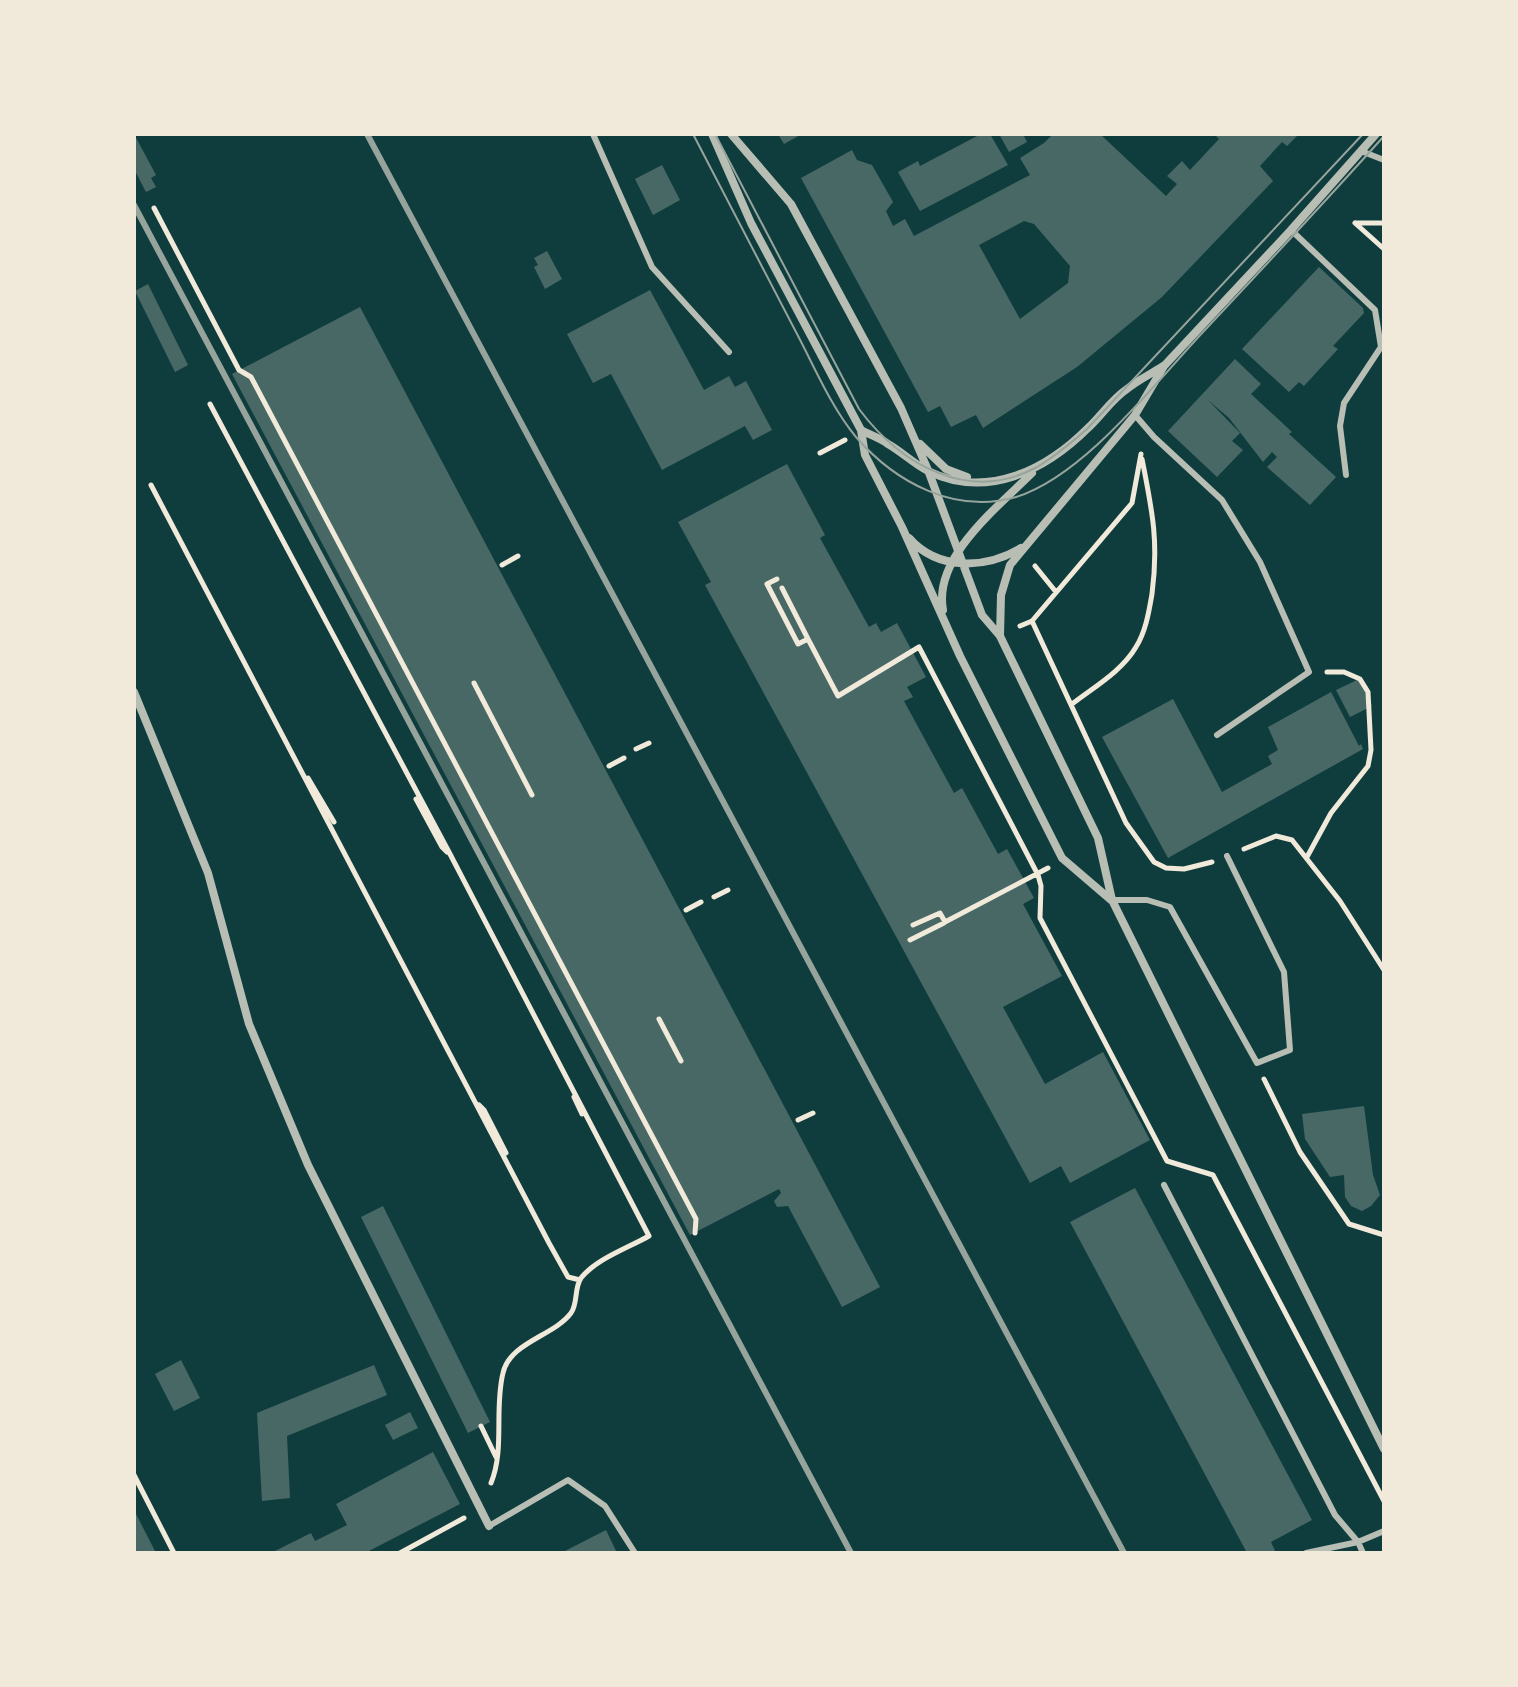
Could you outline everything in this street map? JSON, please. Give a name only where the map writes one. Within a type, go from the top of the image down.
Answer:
[{"type":"street","points":[[712,134],[751,223],[861,430],[865,455],[902,527],[946,627],[1062,858],[1112,900]]},
{"type":"street","points":[[731,134],[791,204],[915,438],[957,560],[982,615],[1000,636],[1098,838],[1112,900],[1384,1449]]},
{"type":"street","points":[[1000,636],[1003,582],[1010,565],[1135,415],[1164,366],[1376,134]]},
{"type":"street","points":[[861,430],[887,443],[929,472],[952,480],[973,483],[1016,477],[1060,453],[1125,389],[1164,366]]},
{"type":"street","points":[[915,438],[946,469],[961,476],[995,481]]},
{"type":"street","points":[[946,627],[941,600],[943,584],[989,514],[1036,468]]},
{"type":"street","points":[[902,527],[919,548],[957,560],[992,561],[1025,546]]},
{"type":"street","points":[[134,692],[208,873],[245,1016],[296,1137],[489,1526]]},
{"type":"lane","points":[[593,134],[652,267],[729,352]]},
{"type":"lane","points":[[1361,151],[1384,160]]},
{"type":"lane","points":[[1291,230],[1375,310],[1381,347],[1344,403],[1342,414],[1340,426],[1346,475]]},
{"type":"lane","points":[[1135,415],[1154,437],[1222,500],[1260,562],[1309,672],[1217,735]]},
{"type":"lane","points":[[1112,900],[1147,900],[1170,907],[1257,1063],[1290,1050],[1284,972],[1227,856]]},
{"type":"lane","points":[[1164,1185],[1335,1515],[1358,1542],[1363,1553]]},
{"type":"lane","points":[[489,1526],[568,1480],[605,1506],[635,1553]]},
{"type":"lane","points":[[1306,1553],[1358,1542],[1384,1531]]},
{"type":"path","points":[[154,208],[239,370],[251,377],[696,1219],[695,1233]]},
{"type":"path","points":[[1384,223],[1355,223],[1384,249]]},
{"type":"path","points":[[210,404],[384,733],[385,742],[442,847],[450,854],[649,1236],[597,1265],[580,1280],[573,1312],[561,1324],[528,1343],[503,1371],[496,1458],[481,1426]]},
{"type":"path","points":[[1072,704],[1122,663],[1136,647],[1149,615],[1157,559],[1156,527],[1141,454],[1132,503],[1032,621],[1126,823],[1154,862],[1166,868],[1184,869],[1276,836],[1292,840],[1340,901],[1384,970]]},
{"type":"path","points":[[151,485],[568,1277],[580,1280]]},
{"type":"path","points":[[502,565],[518,556]]},
{"type":"path","points":[[1031,560],[1056,592]]},
{"type":"path","points":[[777,579],[767,584],[798,644],[808,639]]},
{"type":"path","points":[[782,588],[838,696],[919,647],[1038,875],[1041,886],[1040,918],[1167,1161],[1213,1175],[1384,1501]]},
{"type":"path","points":[[1307,857],[1331,813],[1368,766],[1372,731],[1368,692],[1360,679],[1344,672],[1309,672]]},
{"type":"path","points":[[474,683],[532,795]]},
{"type":"path","points":[[636,749],[649,743]]},
{"type":"path","points":[[609,766],[624,758]]},
{"type":"path","points":[[302,771],[313,783],[334,822]]},
{"type":"path","points":[[910,940],[1025,881]]},
{"type":"path","points":[[714,897],[728,890]]},
{"type":"path","points":[[686,910],[701,902]]},
{"type":"path","points":[[913,925],[940,913],[945,922]]},
{"type":"path","points":[[659,1019],[681,1061]]},
{"type":"path","points":[[1257,1063],[1300,1152],[1349,1224],[1384,1235]]},
{"type":"path","points":[[561,1066],[561,1072],[582,1114]]},
{"type":"path","points":[[475,1102],[484,1110],[506,1153]]},
{"type":"path","points":[[798,1120],[813,1113]]},
{"type":"path","points":[[134,1475],[174,1553]]},
{"type":"path","points":[[400,1553],[441,1530]]},
{"type":"building","points":[[134,134],[156,175],[151,178],[156,187],[146,192],[134,169]]},
{"type":"building","points":[[778,134],[802,134],[784,144]]},
{"type":"building","points":[[981,134],[990,134],[1008,165],[920,211],[898,172],[918,161],[920,166]]},
{"type":"building","points":[[999,134],[1023,134],[1027,142],[1009,152]]},
{"type":"building","points":[[1053,134],[1100,134],[1166,196],[1177,184],[1167,176],[1182,161],[1190,170],[1219,139],[1214,134],[1299,134],[1287,146],[1282,142],[1260,166],[1273,181],[1162,297],[1077,367],[983,428],[976,415],[951,427],[940,406],[928,412],[801,178],[852,150],[857,160],[872,165],[893,202],[886,211],[893,226],[905,219],[914,236],[1030,175],[1020,158]],"holes":[[[1024,221],[1034,224],[1070,266],[1068,283],[1020,319],[979,245]]]},
{"type":"building","points":[[662,165],[680,200],[653,215],[635,179]]},
{"type":"building","points":[[547,251],[562,279],[545,289],[534,267],[538,265],[534,258]]},
{"type":"building","points":[[1319,267],[1363,308],[1364,313],[1333,346],[1338,349],[1304,386],[1299,382],[1289,392],[1242,349]]},
{"type":"building","points":[[148,284],[188,365],[175,372],[135,291]]},
{"type":"building","points":[[650,290],[704,390],[729,376],[735,387],[746,381],[772,430],[753,440],[745,426],[662,470],[611,374],[593,383],[567,334]]},
{"type":"building","points":[[360,307],[880,1287],[842,1307],[788,1206],[777,1207],[774,1201],[781,1193],[779,1189],[690,1235],[232,374]]},
{"type":"building","points":[[1235,359],[1261,384],[1251,394],[1336,477],[1310,505],[1267,467],[1277,457],[1272,452],[1263,462],[1229,418],[1208,400],[1240,433],[1232,441],[1243,450],[1217,477],[1168,431]]},
{"type":"building","points":[[787,464],[825,535],[820,538],[869,627],[876,623],[881,632],[897,623],[926,677],[907,687],[913,697],[904,701],[954,793],[962,788],[998,854],[1007,849],[1034,898],[1023,904],[1062,976],[1003,1007],[1045,1084],[1103,1052],[1150,1140],[1070,1183],[1061,1166],[1030,1183],[705,585],[711,582],[678,522]]},
{"type":"building","points":[[1359,679],[1372,706],[1350,717],[1336,690]]},
{"type":"building","points":[[1331,692],[1363,749],[1168,858],[1102,737],[1173,699],[1222,792],[1272,764],[1268,756],[1278,750],[1268,727]]},
{"type":"building","points":[[1364,1106],[1373,1175],[1380,1195],[1362,1211],[1351,1206],[1345,1197],[1344,1175],[1330,1177],[1305,1139],[1302,1114]]},
{"type":"building","points":[[1135,1188],[1312,1520],[1271,1542],[1276,1553],[1247,1553],[1070,1222]]},
{"type":"building","points":[[383,1206],[490,1422],[468,1433],[361,1217]]},
{"type":"building","points":[[181,1360],[200,1398],[174,1411],[155,1374]]},
{"type":"building","points":[[374,1365],[387,1395],[287,1436],[290,1498],[262,1501],[257,1413]]},
{"type":"building","points":[[410,1412],[418,1428],[393,1440],[385,1425]]},
{"type":"building","points":[[433,1452],[460,1504],[365,1553],[271,1553],[311,1533],[315,1541],[347,1525],[336,1504]]},
{"type":"building","points":[[134,1510],[156,1553],[134,1553]]},
{"type":"building","points":[[606,1530],[617,1553],[561,1553]]},
{"type":"tram line","points":[[693,134],[823,386],[856,437],[908,481],[928,491],[971,502],[1016,497],[1042,486],[1092,449],[1141,401],[1384,136]]},
{"type":"tram line","points":[[715,134],[859,409],[895,447],[916,462],[962,480],[986,481],[1012,477],[1037,467],[1087,429],[1363,134]]},
{"type":"railway","points":[[367,134],[1124,1553]]},
{"type":"railway","points":[[134,205],[851,1553]]}]
